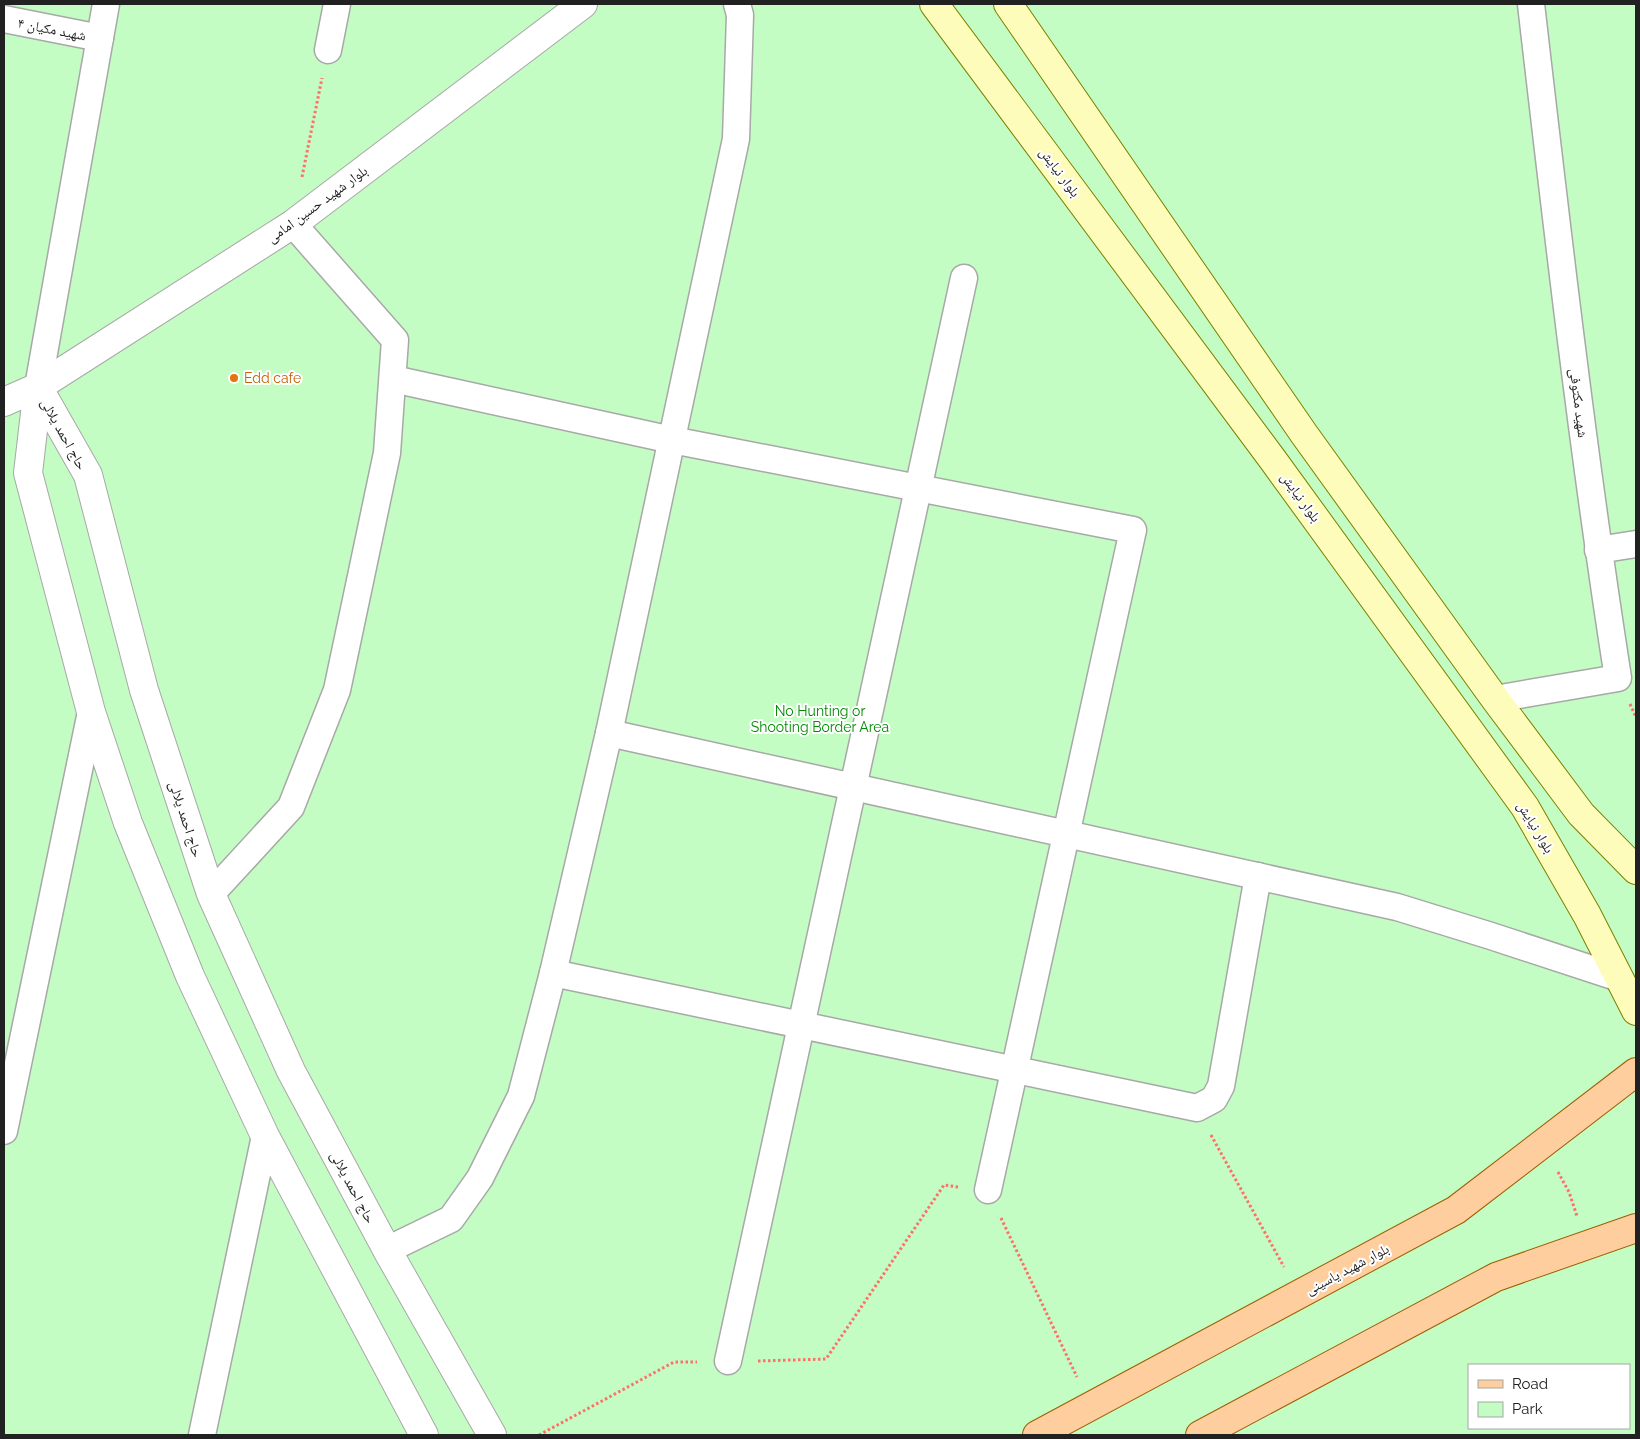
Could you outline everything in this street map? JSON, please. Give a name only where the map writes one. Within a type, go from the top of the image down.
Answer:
[{"type":"main road","points":[[922,4],[955,31]]},
{"type":"main road","name":"بلوار نیایش","points":[[934,4],[1328,534],[1526,807],[1587,915],[1636,1011]]},
{"type":"main road","points":[[1008,4],[1304,434],[1495,699],[1581,814],[1636,870]]},
{"type":"main road","points":[[1273,460],[1292,452],[1304,434]]},
{"type":"main road","points":[[1328,534],[1340,518],[1359,510]]},
{"type":"main road","name":"بلوار شهید یاسینی","points":[[1037,1435],[1456,1210],[1636,1072]]},
{"type":"main road","points":[[1200,1435],[1496,1277],[1636,1228]]},
{"type":"street","points":[[38,387],[106,4]]},
{"type":"street","points":[[328,50],[337,4]]},
{"type":"street","name":"بلوار شهید حسین امامی","points":[[4,402],[38,387],[293,224],[583,4]]},
{"type":"street","points":[[387,1250],[451,1218],[480,1178],[521,1096],[553,973],[609,733],[736,139],[740,15],[737,4]]},
{"type":"street","name":"شهید مکتوفی","points":[[1495,699],[1618,678],[1598,550],[1531,4]]},
{"type":"street","name":"شهید مکیان ۴","points":[[4,19],[100,38]]},
{"type":"street","points":[[211,894],[291,807],[337,690],[387,453],[395,340],[293,224]]},
{"type":"street","points":[[728,1361],[964,278]]},
{"type":"street","points":[[393,379],[672,440],[1132,530],[988,1190]]},
{"type":"street","name":"حاج احمد یلالی","points":[[38,387],[28,473],[91,712],[128,822],[190,976],[265,1136],[424,1435]]},
{"type":"street","name":"حاج احمد یلالی","points":[[38,387],[88,476],[144,690],[211,894],[291,1071],[387,1250],[492,1435]]},
{"type":"street","points":[[1598,550],[1636,544]]},
{"type":"street","points":[[4,1131],[91,712]]},
{"type":"street","points":[[609,733],[1397,907],[1619,978]]},
{"type":"street","points":[[553,973],[1197,1108],[1214,1099],[1221,1086],[1258,876]]},
{"type":"street","points":[[202,1435],[265,1136]]},
{"type":"path","points":[[293,224],[328,50]]},
{"type":"path","points":[[1197,1108],[1300,1295]]},
{"type":"path","points":[[1542,1145],[1569,1192],[1587,1245]]},
{"type":"path","points":[[539,1435],[674,1362],[826,1359],[944,1185],[988,1190],[1091,1406]]},
{"type":"green space","name":"No Hunting or Shooting Border Area","points":[[4,4],[1636,4],[1636,1435],[4,1435]]},
{"type":"place","name":"Edd cafe","points":[[234,378]]}]
